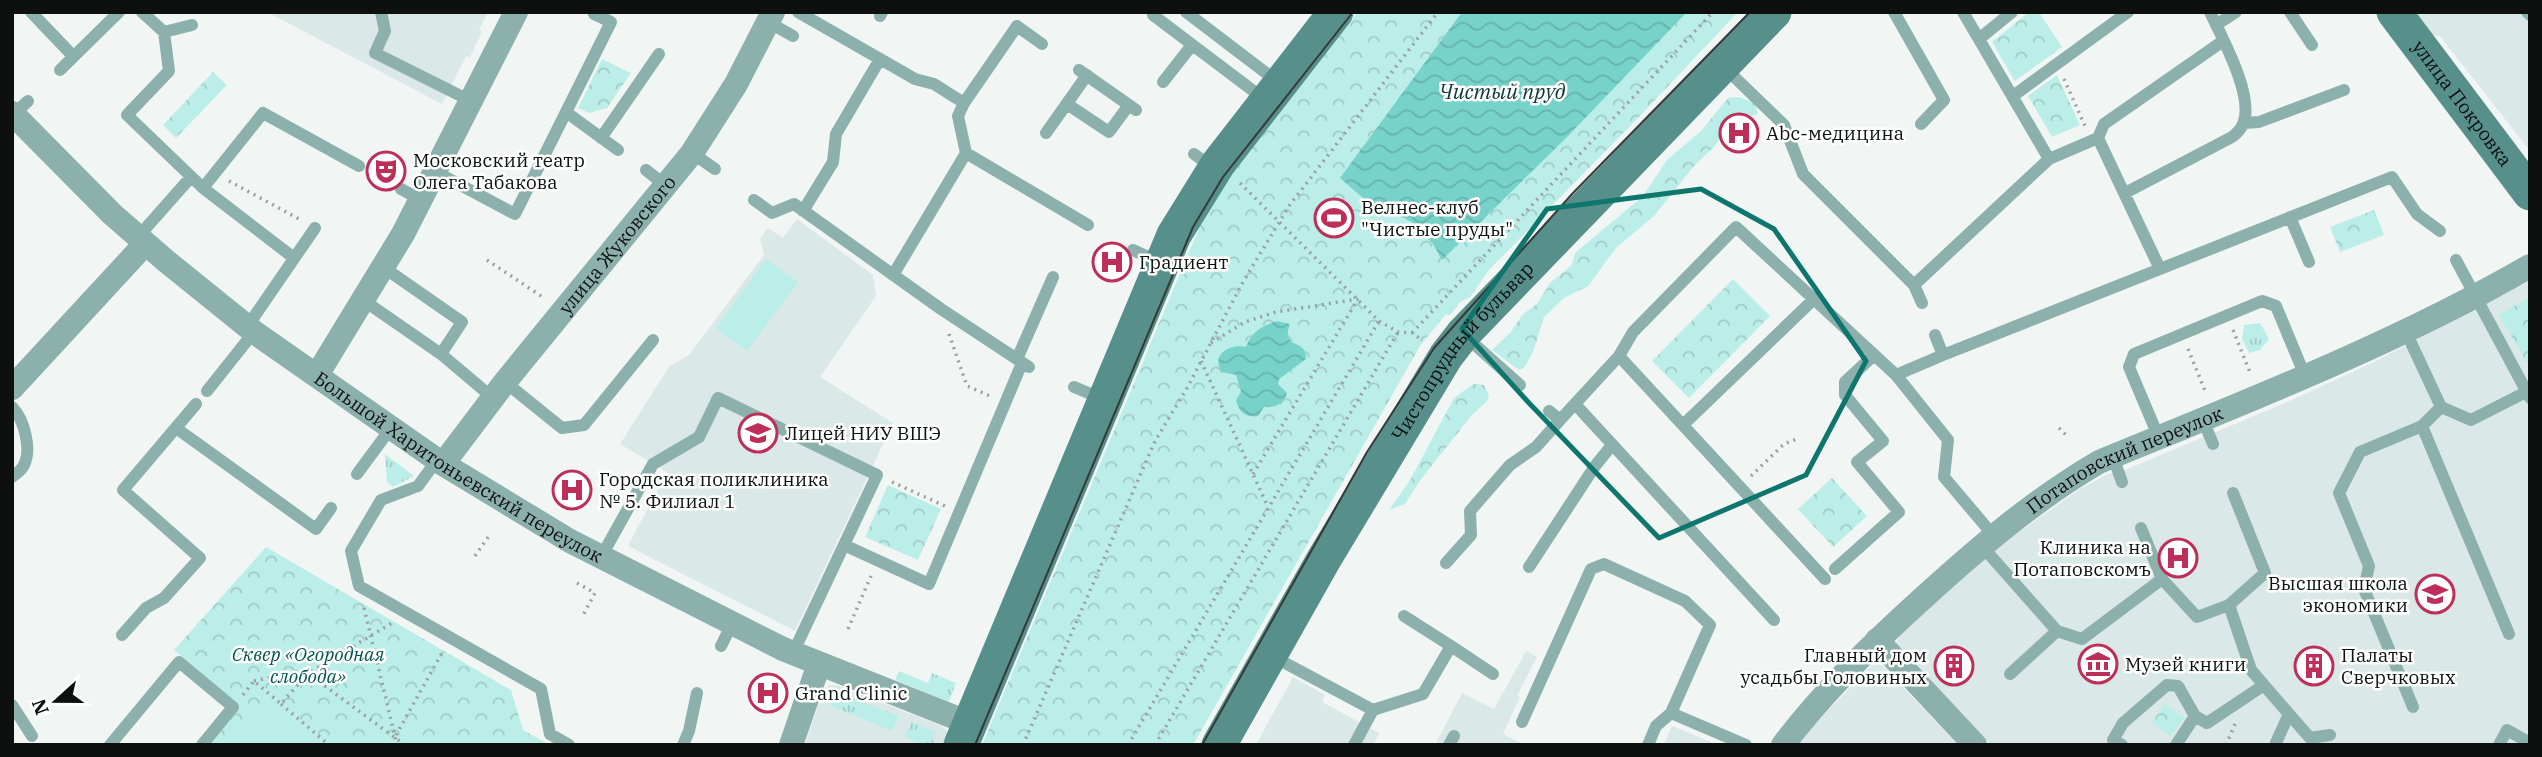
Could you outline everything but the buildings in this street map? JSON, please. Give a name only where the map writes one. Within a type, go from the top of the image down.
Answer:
[{"type":"main road","points":[[965,734],[1090,393],[1147,257],[1188,209],[1213,166],[1274,93],[1336,12]]},
{"type":"main road","name":"Чистопрудный бульвар","points":[[1219,745],[1269,654],[1446,356],[1463,334],[1774,12]]},
{"type":"main road","name":"улица Покровка","points":[[2394,12],[2530,193]]},
{"type":"street","points":[[317,375],[383,267],[411,195],[436,172],[516,12]]},
{"type":"street","name":"улица Жуковского","points":[[440,462],[692,153],[736,84],[770,17]]},
{"type":"street","name":"Большой Харитоньевский переулок","points":[[18,109],[141,241],[251,329],[440,462],[526,516],[601,557],[732,624],[965,734]]},
{"type":"street","points":[[12,388],[141,241]]},
{"type":"street","name":"Потаповский переулок","points":[[1783,745],[1801,721],[1877,640],[1987,540],[2073,478],[2113,457],[2406,332],[2475,298],[2530,266]]},
{"type":"street","points":[[1877,640],[1975,745]]},
{"type":"street","points":[[791,745],[819,664]]},
{"type":"lane","points":[[31,12],[73,57]]},
{"type":"lane","points":[[60,70],[118,12]]},
{"type":"lane","points":[[142,12],[164,32],[169,71],[127,115],[191,177],[294,258]]},
{"type":"lane","points":[[381,12],[385,31],[375,53],[471,101]]},
{"type":"lane","points":[[798,12],[915,79],[934,84],[964,103]]},
{"type":"lane","points":[[1186,12],[1274,93]]},
{"type":"lane","points":[[1894,12],[1944,100],[1921,124]]},
{"type":"lane","points":[[1963,12],[2049,159]]},
{"type":"lane","points":[[1979,39],[2012,12]]},
{"type":"lane","points":[[2013,96],[2128,12]]},
{"type":"lane","points":[[2125,193],[2232,137],[2244,123],[2245,102],[2210,12]]},
{"type":"lane","points":[[2216,25],[2236,12]]},
{"type":"lane","points":[[2290,12],[2312,45]]},
{"type":"lane","points":[[436,172],[515,214],[611,22],[594,14]]},
{"type":"lane","points":[[1153,15],[1192,45],[1274,93]]},
{"type":"lane","points":[[770,17],[793,36]]},
{"type":"lane","points":[[164,32],[192,25]]},
{"type":"lane","points":[[893,275],[966,152],[958,116],[964,103],[1017,26],[1042,44]]},
{"type":"lane","points":[[1914,285],[2049,159],[2095,139],[2104,124],[2223,41]]},
{"type":"lane","points":[[1163,82],[1192,45]]},
{"type":"lane","points":[[601,138],[659,54]]},
{"type":"lane","points":[[803,211],[832,162],[835,134],[880,59]]},
{"type":"lane","points":[[1723,65],[1784,125],[1803,174],[1914,285],[1922,303]]},
{"type":"lane","points":[[1046,133],[1067,104],[1083,73],[1132,107],[1109,132],[1067,104]]},
{"type":"lane","points":[[2244,123],[2259,122],[2344,90]]},
{"type":"lane","points":[[566,112],[618,150]]},
{"type":"lane","points":[[203,187],[263,113],[359,166]]},
{"type":"lane","points":[[2095,139],[2125,193],[2160,269]]},
{"type":"lane","points":[[966,152],[1088,225]]},
{"type":"lane","points":[[692,153],[715,169]]},
{"type":"lane","points":[[646,170],[666,186]]},
{"type":"lane","points":[[141,241],[191,177]]},
{"type":"lane","points":[[1896,375],[2392,177],[2417,214],[2440,231]]},
{"type":"lane","points":[[754,200],[772,213],[794,204],[941,309],[1023,363]]},
{"type":"lane","points":[[2290,217],[2309,262]]},
{"type":"lane","points":[[1446,563],[1471,535],[1470,511],[1510,465],[1536,447],[1555,416],[1576,404],[1619,356],[1633,332],[1736,227],[1896,375],[1948,440],[1944,477],[1987,540],[2057,631],[2082,639],[2162,579]]},
{"type":"lane","points":[[207,391],[251,329],[315,228]]},
{"type":"lane","points":[[2406,332],[2441,407],[2471,420],[2528,395],[2456,260]]},
{"type":"lane","points":[[383,267],[463,322],[441,354]]},
{"type":"lane","points":[[844,545],[929,584],[1023,363],[1053,277]]},
{"type":"lane","points":[[1683,425],[1814,299]]},
{"type":"lane","points":[[363,300],[441,354],[562,428],[584,425],[653,340]]},
{"type":"lane","points":[[2159,438],[2129,367],[2134,354],[2262,301],[2276,306],[2305,376]]},
{"type":"lane","points":[[1463,334],[1520,385]]},
{"type":"lane","points":[[1935,335],[1943,355]]},
{"type":"lane","points":[[1835,569],[1899,512],[1857,462],[1883,441],[1845,395],[1845,382],[1874,355]]},
{"type":"lane","points":[[1619,356],[1825,579]]},
{"type":"lane","points":[[601,557],[653,464],[699,437],[718,398],[877,475],[793,653]]},
{"type":"lane","points":[[122,635],[146,608],[164,598],[200,558],[123,490],[197,404]]},
{"type":"lane","points":[[1576,404],[1774,620]]},
{"type":"lane","points":[[12,407],[20,414],[27,449],[24,466],[12,477]]},
{"type":"lane","points":[[2413,707],[2364,589],[2369,566],[2339,493],[2360,452],[2422,426],[2441,407]]},
{"type":"lane","points":[[2203,420],[2213,444]]},
{"type":"lane","points":[[2422,426],[2509,634]]},
{"type":"lane","points":[[176,428],[316,530],[331,508]]},
{"type":"lane","points":[[357,474],[391,428]]},
{"type":"lane","points":[[1529,566],[1595,466],[1612,445]]},
{"type":"lane","points":[[2113,457],[2122,482]]},
{"type":"lane","points":[[440,462],[418,486],[381,500],[351,551],[359,586],[541,689],[550,734],[569,745]]},
{"type":"lane","points":[[2141,528],[2162,579],[2197,617],[2229,605],[2265,573],[2233,493]]},
{"type":"lane","points":[[1522,722],[1591,569],[1604,564],[1685,601],[1710,625],[1671,713],[1656,726],[1648,745]]},
{"type":"lane","points":[[2229,605],[2251,670],[2311,741],[2330,735]]},
{"type":"lane","points":[[1404,616],[1493,674]]},
{"type":"lane","points":[[720,646],[732,624]]},
{"type":"lane","points":[[2010,674],[2057,631]]},
{"type":"lane","points":[[1354,745],[1373,710],[1423,694],[1451,646]]},
{"type":"lane","points":[[1269,654],[1373,710]]},
{"type":"lane","points":[[110,745],[179,662],[233,707],[202,745]]},
{"type":"lane","points":[[2122,745],[2113,740],[2123,723],[2167,685],[2178,686],[2195,716],[2207,723],[2264,685]]},
{"type":"lane","points":[[683,745],[690,731],[697,693]]},
{"type":"lane","points":[[12,705],[32,736]]},
{"type":"lane","points":[[1671,713],[1746,745]]},
{"type":"lane","points":[[2275,745],[2289,714]]},
{"type":"lane","points":[[2175,745],[2195,716]]},
{"type":"lane","points":[[2499,745],[2507,730],[2530,743]]},
{"type":"path","points":[[1023,745],[1155,440],[1243,282],[1289,206],[1437,14],[1430,12]]},
{"type":"path","points":[[1412,333],[1713,12]]},
{"type":"path","points":[[2057,63],[2095,139]]},
{"type":"path","points":[[1213,166],[1280,221],[1379,321],[1398,332],[1412,333],[1424,341]]},
{"type":"path","points":[[215,173],[315,228]]},
{"type":"path","points":[[487,260],[548,300]]},
{"type":"path","points":[[1210,344],[1245,322],[1276,312],[1358,299]]},
{"type":"path","points":[[1253,474],[1358,299]]},
{"type":"path","points":[[941,309],[967,386],[1005,403]]},
{"type":"path","points":[[2227,315],[2252,377]]},
{"type":"path","points":[[1128,745],[1379,321]]},
{"type":"path","points":[[1155,745],[1398,332]]},
{"type":"path","points":[[2182,334],[2207,395]]},
{"type":"path","points":[[1201,361],[1268,507]]},
{"type":"path","points":[[2059,428],[2066,435]]},
{"type":"path","points":[[1751,476],[1784,444],[1798,439]]},
{"type":"path","points":[[877,475],[959,512]]},
{"type":"path","points":[[475,556],[491,533]]},
{"type":"path","points":[[848,629],[877,561]]},
{"type":"path","points":[[578,583],[595,593],[582,617]]},
{"type":"path","points":[[359,586],[397,745]]},
{"type":"path","points":[[281,704],[307,674],[407,614]]},
{"type":"path","points":[[395,736],[451,637]]},
{"type":"path","points":[[233,707],[254,681],[303,670],[405,745]]},
{"type":"path","points":[[254,681],[329,745]]},
{"type":"highlighted area","points":[[1701,189],[1774,229],[1866,361],[1806,475],[1659,538],[1462,329],[1547,209]]},
{"type":"shaded area","points":[[267,12],[488,12],[470,57],[466,56],[442,104]]},
{"type":"shaded area","points":[[2416,12],[2530,12],[2530,151],[2440,36],[2428,34]]},
{"type":"shaded area","name":"Лицей НИУ ВШЭ","points":[[797,219],[873,275],[876,296],[820,377],[893,423],[795,631],[628,546],[667,472],[620,444],[669,367],[689,355],[764,255],[760,239],[768,228],[783,238]]},
{"type":"shaded area","points":[[2530,281],[2530,745],[1991,745],[1897,643],[1899,635],[2002,544],[2080,489],[2108,474],[2125,470],[2285,403],[2376,361]]},
{"type":"shaded area","points":[[1526,651],[1537,657],[1517,696],[1520,697],[1503,734],[1525,745],[1435,745],[1462,693],[1494,709]]},
{"type":"shaded area","points":[[1877,663],[1882,665],[1958,745],[1798,745],[1813,726]]},
{"type":"shaded area","points":[[1293,677],[1325,695],[1322,702],[1379,733],[1373,745],[1256,745]]},
{"type":"shaded area","points":[[830,685],[839,686],[942,726],[948,732],[946,745],[805,745],[823,691]]},
{"type":"shaded area","points":[[1672,726],[1718,745],[1664,745]]},
{"type":"green space","points":[[1358,12],[1738,12],[1489,270],[1470,297],[1460,302],[1450,315],[1446,314],[1420,346],[1193,745],[982,745],[1205,214],[1237,166]]},
{"type":"green space","points":[[2029,12],[2039,12],[2062,47],[2015,81],[1992,42]]},
{"type":"green space","points":[[602,59],[631,73],[607,108],[589,113],[578,108]]},
{"type":"green space","points":[[213,72],[227,85],[176,138],[163,125]]},
{"type":"green space","points":[[2057,75],[2080,125],[2052,137],[2028,96]]},
{"type":"green space","points":[[1739,97],[1755,103],[1758,114],[1732,122],[1714,147],[1694,166],[1654,216],[1616,248],[1588,286],[1564,298],[1544,317],[1533,352],[1524,368],[1519,370],[1492,350],[1510,333],[1523,314],[1537,304],[1550,283],[1572,265],[1575,253],[1643,196],[1667,160],[1701,131],[1728,98]]},
{"type":"green space","points":[[2374,210],[2384,235],[2340,252],[2330,227]]},
{"type":"green space","points":[[766,259],[798,282],[747,351],[716,328]]},
{"type":"green space","points":[[1733,279],[1770,316],[1689,398],[1652,361]]},
{"type":"green space","points":[[2530,297],[2530,368],[2499,315]]},
{"type":"green space","points":[[2260,323],[2269,339],[2260,350],[2249,353],[2242,339],[2244,325]]},
{"type":"green space","points":[[1473,384],[1484,385],[1489,395],[1487,401],[1472,415],[1421,479],[1405,504],[1389,510],[1410,480],[1454,398]]},
{"type":"green space","points":[[385,454],[414,476],[393,487],[387,482]]},
{"type":"green space","points":[[1832,478],[1867,516],[1833,547],[1798,509]]},
{"type":"green space","points":[[888,485],[941,509],[918,560],[865,537]]},
{"type":"green space","name":"Сквер «Огородная слобода»","points":[[266,547],[511,690],[523,730],[550,745],[206,745],[239,705],[174,650]]},
{"type":"green space","points":[[899,671],[928,683],[932,673],[956,683],[949,702],[895,680]]},
{"type":"green space","points":[[838,693],[899,716],[892,731],[829,705]]},
{"type":"green space","points":[[264,702],[314,745],[236,745],[231,741]]},
{"type":"green space","points":[[2165,704],[2184,718],[2170,736],[2152,722]]},
{"type":"green space","points":[[912,722],[935,732],[933,745],[923,745],[905,737]]},
{"type":"water","name":"Чистый пруд","points":[[1462,12],[1687,12],[1566,138],[1442,260],[1433,244],[1413,223],[1384,207],[1371,205],[1340,178]]},
{"type":"water","points":[[1277,321],[1290,324],[1288,338],[1303,348],[1306,359],[1279,379],[1278,384],[1287,393],[1281,403],[1264,407],[1258,416],[1250,416],[1243,413],[1237,404],[1236,400],[1241,392],[1236,375],[1222,372],[1218,360],[1228,349],[1246,347],[1258,330]]},
{"type":"tram line","points":[[975,745],[1193,227],[1223,177],[1353,12]]},
{"type":"tram line","points":[[1202,745],[1367,452],[1434,348],[1573,193],[1750,12]]},
{"type":"place","name":"Abc-медицина","points":[[1739,133]]},
{"type":"place","name":"Московский театр Олега Табакова","points":[[386,171]]},
{"type":"place","name":"Велнес-клуб \"Чистые пруды\"","points":[[1334,218]]},
{"type":"place","name":"Градиент","points":[[1112,262]]},
{"type":"place","name":"Лицей НИУ ВШЭ","points":[[758,433]]},
{"type":"place","name":"Городская поликлиника № 5. Филиал 1","points":[[572,490]]},
{"type":"place","name":"Клиника на Потаповскомъ","points":[[2178,558]]},
{"type":"place","name":"Высшая школа экономики","points":[[2435,594]]},
{"type":"place","name":"Музей книги","points":[[2098,664]]},
{"type":"place","name":"Главный дом усадьбы Головиных","points":[[1954,666]]},
{"type":"place","name":"Палаты Сверчковых","points":[[2314,666]]},
{"type":"place","name":"Grand Clinic","points":[[768,693]]}]
